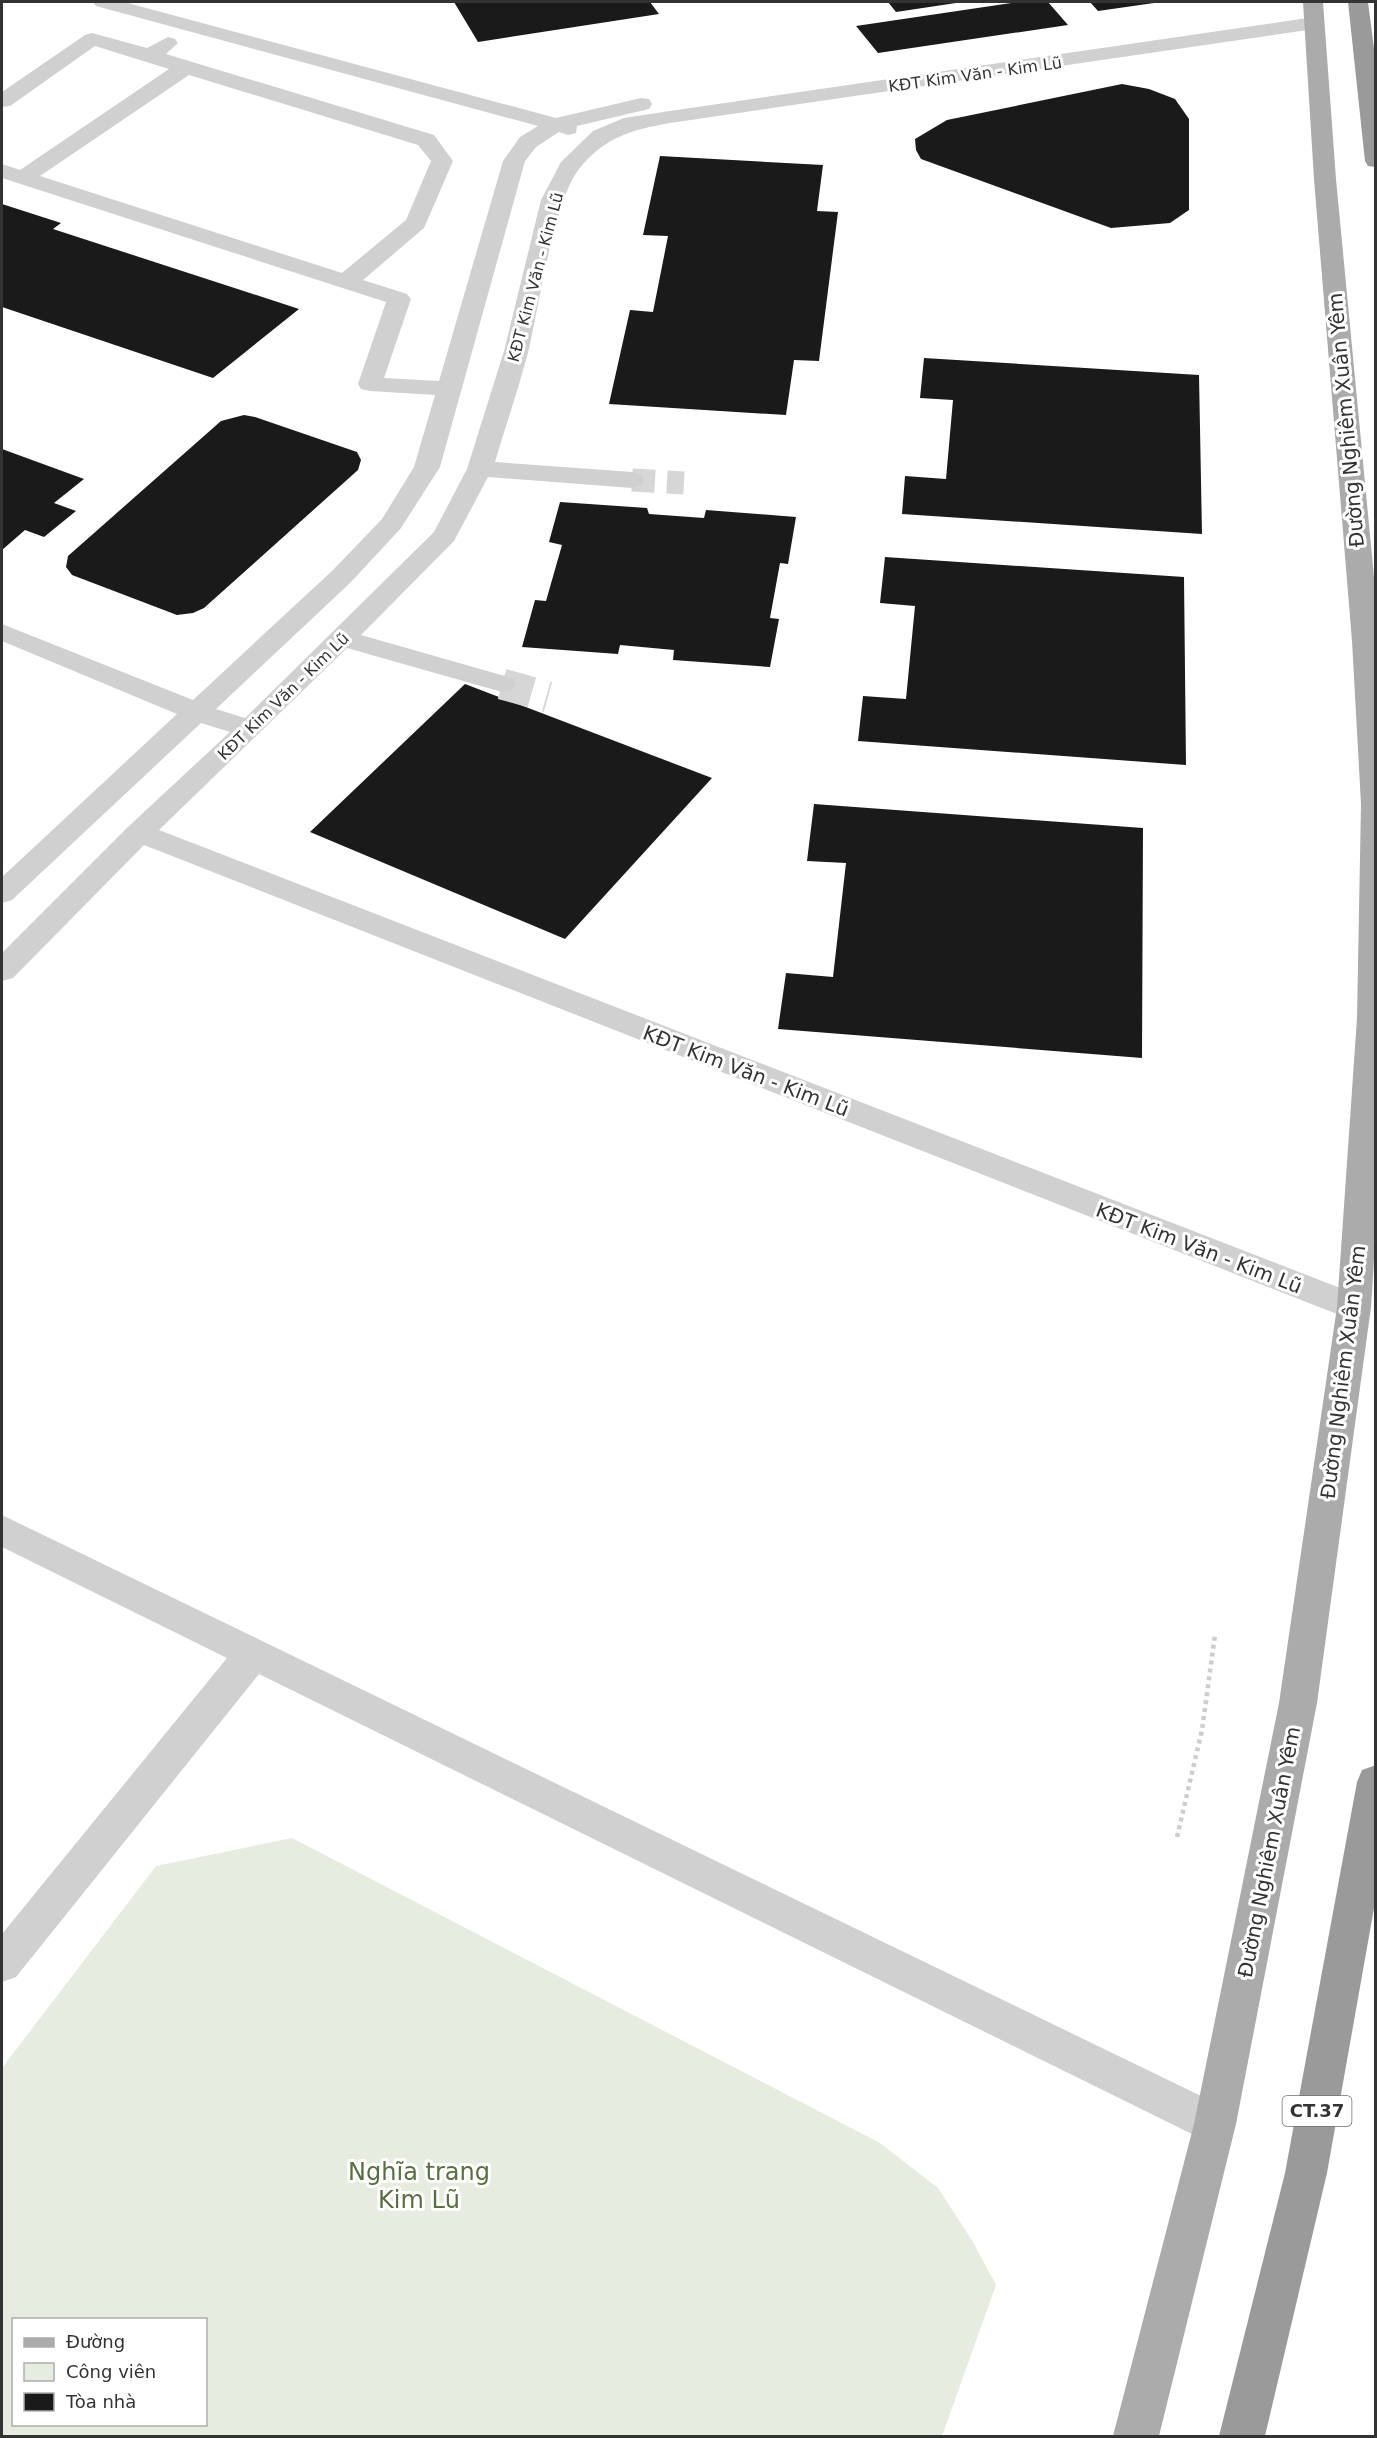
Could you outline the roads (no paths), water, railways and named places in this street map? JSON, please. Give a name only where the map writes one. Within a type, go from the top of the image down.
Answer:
[{"type":"highway","points":[[1358,2],[1376,161]]},
{"type":"highway","name":"CT.37","points":[[1242,2436],[1306,2173],[1376,1782]]},
{"type":"main road","name":"Đường Nghiêm Xuân Yêm","points":[[1136,2436],[1215,2124],[1298,1703],[1354,1307],[1372,1018],[1375,804],[1366,641],[1305,7]]},
{"type":"street","name":"KĐT Kim Văn - Kim Lũ","points":[[103,2],[152,9],[191,26],[555,125]]},
{"type":"street","name":"KĐT Kim Văn - Kim Lũ","points":[[2,892],[342,576],[392,523],[427,467],[467,424],[516,351],[552,200],[568,167],[602,136],[632,123],[860,91],[1305,7]]},
{"type":"street","points":[[150,56],[191,26]]},
{"type":"street","points":[[2,101],[92,39],[426,140],[442,161],[416,223],[346,282]]},
{"type":"street","name":"KĐT Kim Văn - Kim Lũ","points":[[2,971],[139,833],[250,729],[445,537],[480,469],[467,424],[450,389],[514,161],[528,142],[555,125],[631,105],[994,49]]},
{"type":"street","points":[[12,175],[186,67]]},
{"type":"street","points":[[842,73],[860,91]]},
{"type":"street","points":[[555,125],[602,136]]},
{"type":"street","points":[[12,175],[399,299],[370,384],[450,389]]},
{"type":"street","points":[[480,469],[632,480]]},
{"type":"street","points":[[342,576],[389,591]]},
{"type":"street","points":[[2,632],[196,712],[250,729]]},
{"type":"street","points":[[343,638],[502,684]]},
{"type":"street","name":"KĐT Kim Văn - Kim Lũ","points":[[139,833],[1354,1307]]},
{"type":"street","points":[[2,1530],[1215,2124]]},
{"type":"street","points":[[2,1964],[253,1654]]},
{"type":"tunnel","points":[[632,480],[684,483]]},
{"type":"tunnel","points":[[502,684],[548,697]]},
{"type":"park label","name":"Nghĩa trang Kim Lũ","points":[[419,2186]]}]
